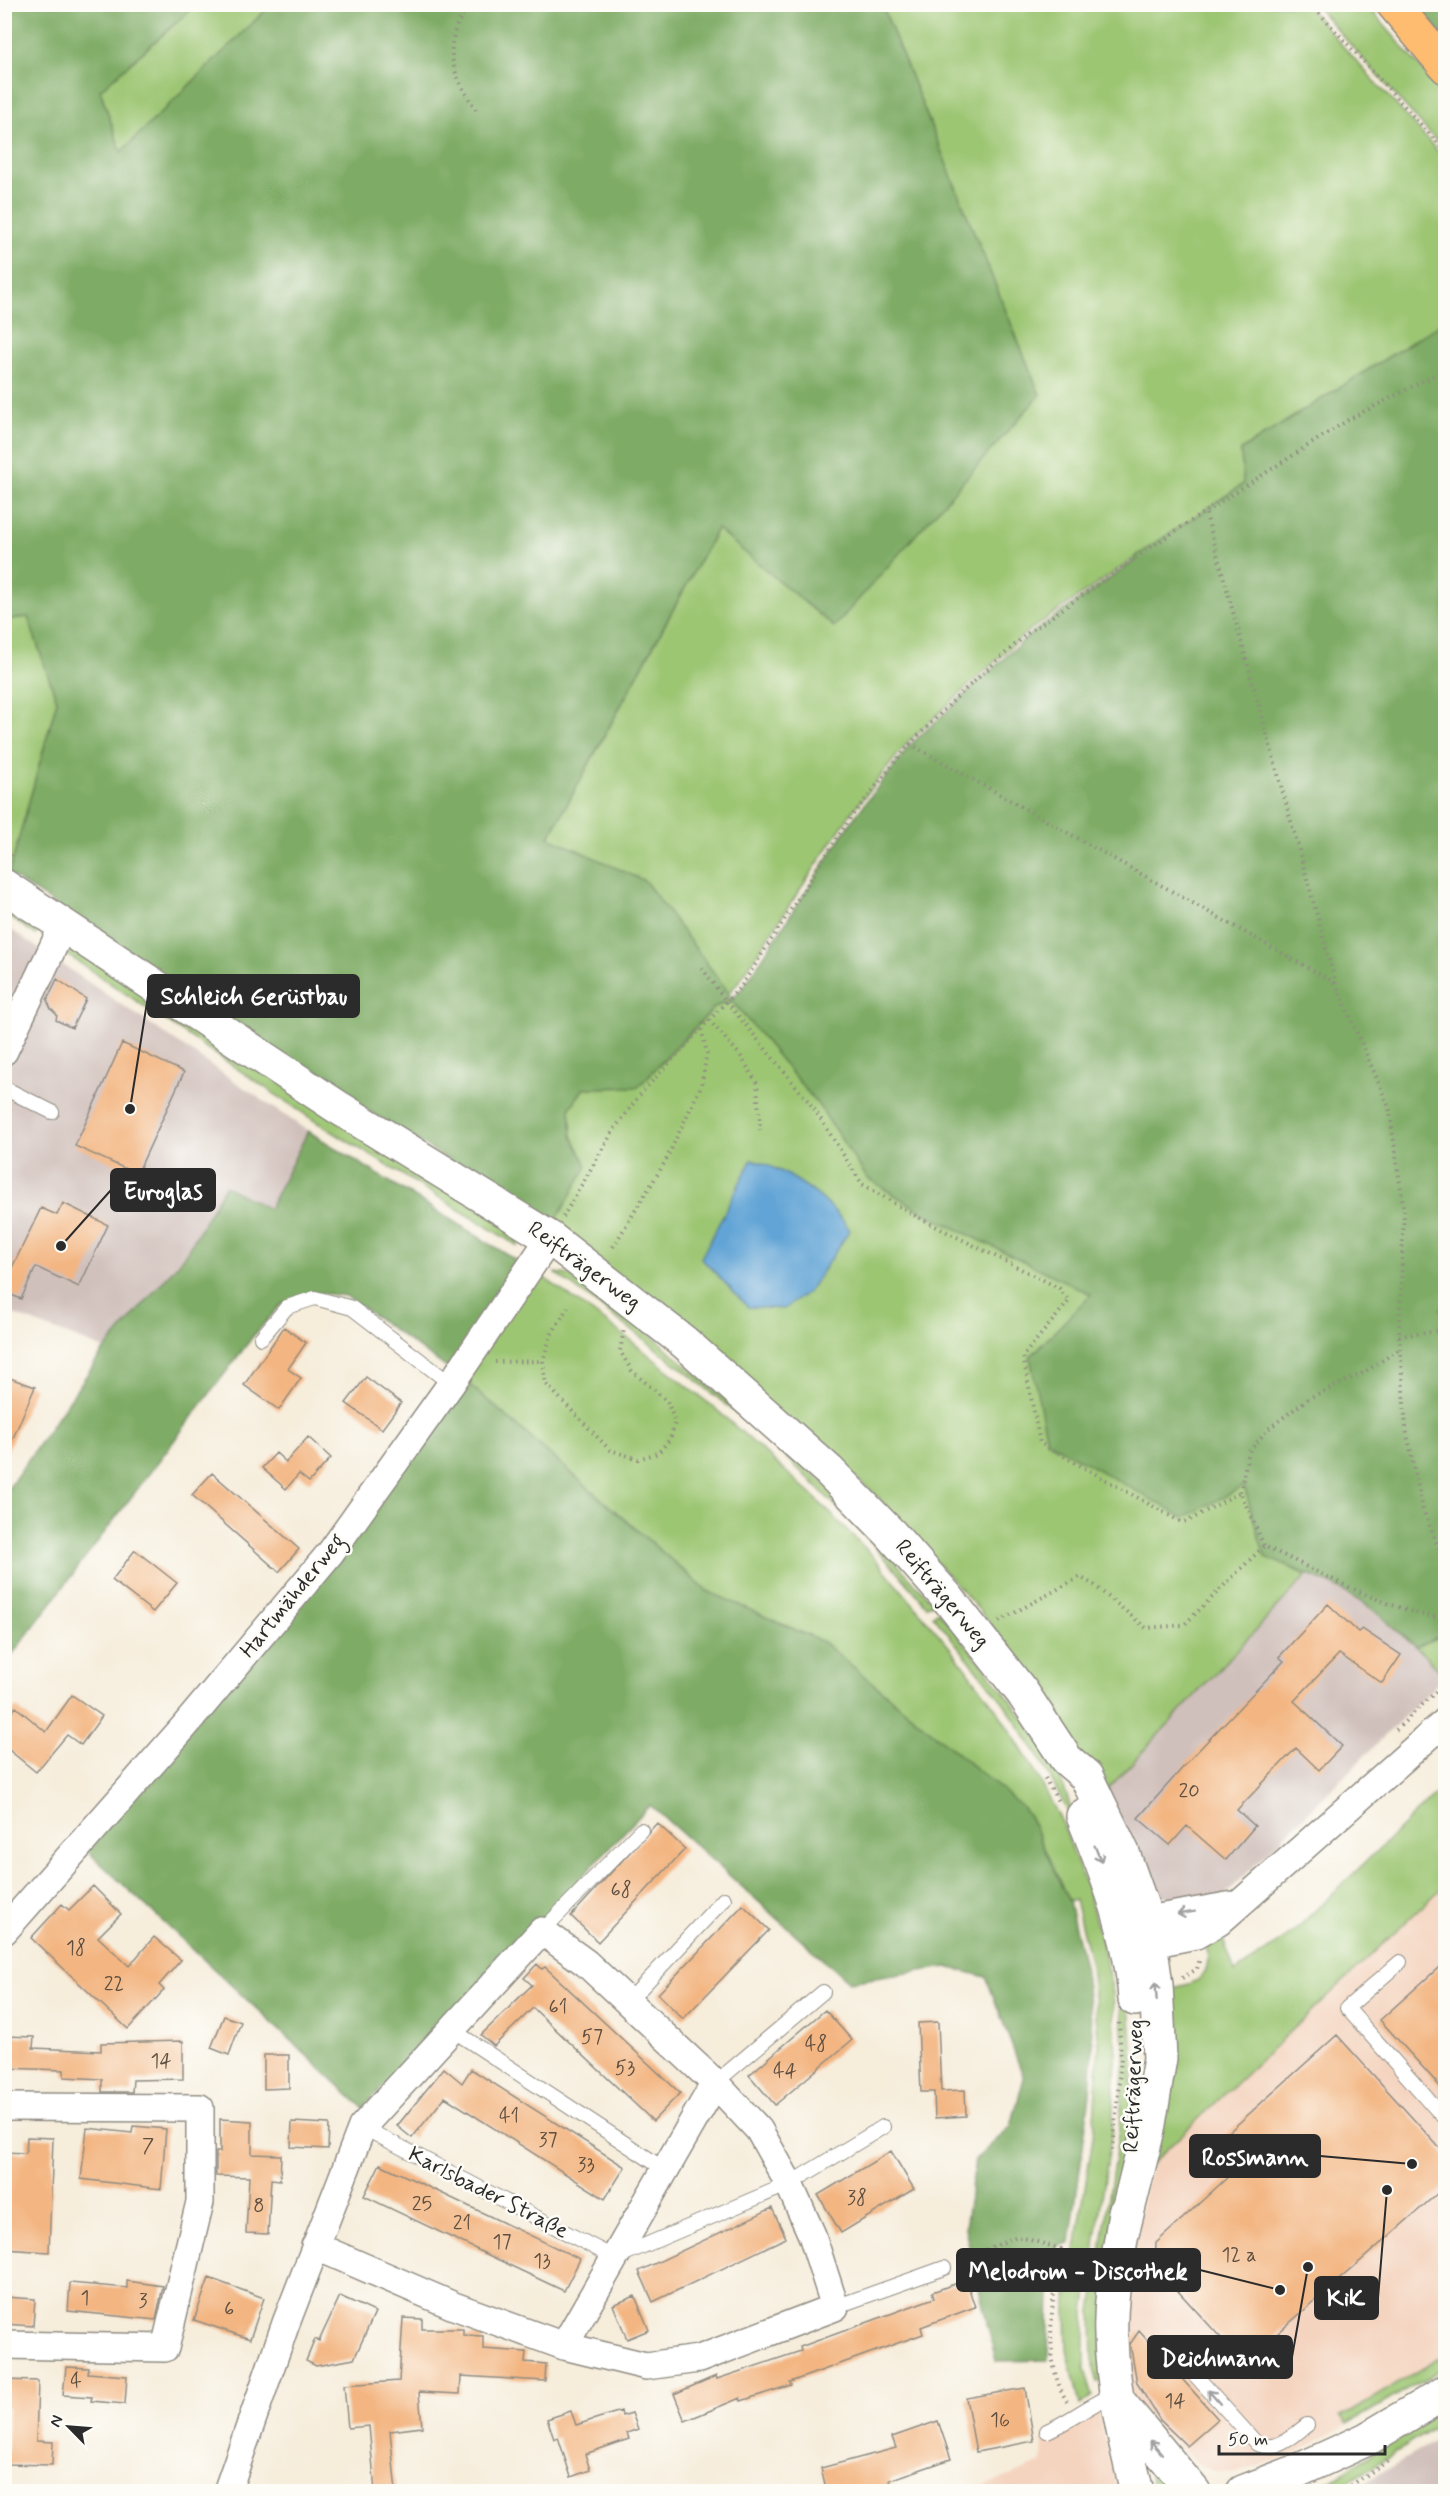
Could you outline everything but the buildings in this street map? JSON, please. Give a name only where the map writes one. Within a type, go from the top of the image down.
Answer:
[{"type":"highway","points":[[1393,4],[1446,68]]},
{"type":"street","name":"Reifträgerweg","points":[[4,886],[336,1106],[550,1238],[684,1342],[837,1479],[890,1533],[959,1611],[1022,1692],[1052,1764],[1071,1787],[1107,1876],[1141,1934],[1135,1987],[1139,2057],[1138,2105],[1122,2234],[1114,2276],[1110,2336],[1125,2443],[1137,2492]]},
{"type":"street","points":[[4,1051],[63,926]]},
{"type":"street","name":"Hartmähderweg","points":[[4,1931],[184,1727],[331,1552],[550,1238]]},
{"type":"street","points":[[1141,1934],[1196,1935],[1218,1922],[1446,1721]]},
{"type":"street","points":[[227,2492],[315,2246],[362,2127],[542,1931],[585,1963],[715,2083],[759,2130],[789,2184],[812,2235],[835,2307],[699,2359],[646,2366],[564,2346],[454,2306],[315,2246]]},
{"type":"street","points":[[564,2346],[715,2083]]},
{"type":"street","points":[[4,2107],[200,2108],[200,2202],[165,2348],[4,2346]]},
{"type":"street","points":[[1243,2492],[1295,2472],[1367,2439],[1446,2392]]},
{"type":"street","points":[[1118,2397],[1194,2492]]},
{"type":"street","points":[[1305,2492],[1367,2439]]},
{"type":"lane","points":[[4,1088],[52,1113]]},
{"type":"lane","points":[[261,1338],[287,1307],[315,1298],[352,1308],[458,1373]]},
{"type":"lane","points":[[542,1931],[641,1830]]},
{"type":"lane","points":[[627,2003],[724,1899]]},
{"type":"lane","points":[[1400,1962],[1347,2008],[1446,2120]]},
{"type":"lane","points":[[715,2083],[823,1992]]},
{"type":"lane","points":[[451,2029],[664,2169]]},
{"type":"lane","name":"Karlsbader Straße","points":[[362,2127],[615,2258]]},
{"type":"lane","points":[[615,2258],[789,2184],[883,2127]]},
{"type":"lane","points":[[835,2307],[944,2268]]},
{"type":"lane","points":[[1188,2367],[1257,2444],[1266,2448],[1278,2446],[1307,2425]]},
{"type":"lane","points":[[1047,2431],[1098,2400],[1118,2397]]},
{"type":"path","points":[[469,4],[456,22],[450,52],[461,87],[477,111]]},
{"type":"path","points":[[1311,4],[1446,152]]},
{"type":"path","points":[[550,1238],[613,1131],[642,1092],[742,985],[850,817],[910,744],[1028,633],[1163,539],[1206,514],[1348,420],[1446,369]]},
{"type":"path","points":[[1206,514],[1336,984],[1389,1107],[1404,1211],[1399,1336],[1406,1430],[1423,1510],[1446,1565]]},
{"type":"path","points":[[910,744],[1336,984]]},
{"type":"path","points":[[702,968],[726,1001],[813,1107],[862,1184],[917,1218],[1059,1288],[1069,1301],[1023,1356],[1040,1443],[1181,1522],[1188,1521],[1240,1492]]},
{"type":"path","points":[[709,1020],[740,1055],[757,1083],[760,1130]]},
{"type":"path","points":[[613,1247],[665,1162],[701,1086],[707,1053],[701,1028]]},
{"type":"path","points":[[568,1307],[551,1335],[543,1361],[546,1384],[562,1404],[610,1450],[638,1459],[658,1453],[670,1439],[675,1422],[667,1401],[632,1371],[620,1351],[624,1328]]},
{"type":"path","points":[[615,1322],[632,1335]]},
{"type":"path","points":[[1399,1336],[1446,1330]]},
{"type":"path","points":[[1400,1349],[1360,1374],[1310,1398],[1268,1429],[1249,1451],[1240,1492],[1264,1546],[1382,1601],[1428,1617],[1446,1619]]},
{"type":"path","points":[[458,1373],[543,1361]]},
{"type":"path","points":[[1006,1616],[1080,1578],[1094,1585],[1146,1628],[1184,1625],[1264,1546]]},
{"type":"path","points":[[1052,1764],[1062,1809]]},
{"type":"path","points":[[1112,2154],[1116,2131],[1121,2058],[1118,2013]]},
{"type":"path","points":[[944,2268],[1017,2236],[1062,2249],[1055,2283],[1052,2347],[1058,2386],[1076,2415]]},
{"type":"shaded area","points":[[4,925],[308,1131],[269,1209],[225,1186],[184,1257],[104,1349],[5,1311]]},
{"type":"shaded area","points":[[1307,1575],[1335,1586],[1371,1608],[1445,1676],[1218,1902],[1174,1901],[1151,1888],[1105,1792]]},
{"type":"shaded area","points":[[1445,1885],[1445,2355],[1341,2417],[1348,2424],[1293,2455],[1237,2473],[1217,2472],[1197,2463],[1157,2426],[1131,2396],[1124,2337],[1134,2236],[1152,2163]]},
{"type":"shaded area","points":[[1096,2406],[1118,2491],[969,2492],[1042,2463],[1043,2436]]},
{"type":"shaded area","points":[[1445,2435],[1445,2491],[1350,2491],[1437,2440]]},
{"type":"green space","points":[[5,5],[193,5],[184,16],[100,90],[121,152],[271,5],[882,5],[1040,395],[834,627],[717,529],[549,837],[645,881],[729,993],[731,999],[744,986],[853,819],[910,745],[1029,635],[1136,560],[1135,557],[1243,484],[1241,450],[1445,321],[1446,1305],[1441,1308],[1446,1335],[1445,1634],[1416,1647],[1371,1608],[1335,1586],[1265,1557],[1244,1486],[1184,1518],[1047,1441],[1030,1357],[1091,1294],[924,1213],[867,1178],[820,1107],[731,1000],[715,1007],[638,1087],[584,1088],[570,1108],[572,1136],[587,1166],[554,1224],[342,1095],[9,874],[57,701],[28,617],[5,620]]},
{"type":"green space","points":[[193,5],[271,5],[121,152],[100,90],[184,16]]},
{"type":"green space","points":[[882,5],[1306,5],[1445,159],[1445,321],[1241,450],[1243,484],[1027,632],[908,742],[849,816],[740,980],[729,993],[645,881],[549,838],[717,529],[1040,395]]},
{"type":"green space","points":[[1315,5],[1367,5],[1445,96],[1445,151]]},
{"type":"green space","points":[[1426,5],[1445,5],[1445,40],[1426,15]]},
{"type":"green space","points":[[28,617],[57,701],[9,874],[5,870],[5,620]]},
{"type":"green space","points":[[4,903],[41,928],[36,935],[5,914]]},
{"type":"green space","points":[[66,944],[516,1232],[518,1246],[315,1121],[62,951]]},
{"type":"green space","points":[[731,1000],[820,1107],[867,1178],[924,1213],[1092,1294],[1030,1357],[1244,1486],[1265,1557],[1307,1575],[1105,1792],[1027,1672],[979,1610],[875,1494],[554,1224],[587,1166],[572,1136],[570,1108],[584,1088],[638,1087],[715,1007]]},
{"type":"green space","points":[[308,1131],[527,1267],[451,1371],[346,1296],[317,1293],[282,1304],[254,1335],[5,1664],[5,1493],[104,1350],[184,1257],[225,1186],[269,1209]]},
{"type":"green space","points":[[536,1272],[624,1335],[717,1410],[811,1494],[872,1555],[952,1650],[997,1710],[1035,1771],[1062,1822],[1089,1894],[1113,1993],[1116,2058],[1112,2131],[1085,2311],[1085,2370],[1093,2396],[1080,2405],[1067,2349],[1066,2309],[1093,2137],[1099,2045],[1091,1965],[1075,1900],[1069,1902],[1029,1816],[823,1642],[707,1591],[462,1378]]},
{"type":"green space","points":[[555,1273],[570,1275],[632,1319],[824,1483],[933,1603],[927,1606],[833,1503],[757,1431],[657,1350]]},
{"type":"green space","points":[[462,1378],[707,1591],[823,1642],[1020,1805],[1029,1816],[1069,1902],[1084,1966],[1093,2046],[1090,2095],[1070,2243],[1058,2246],[1050,2291],[1048,2360],[996,2361],[965,2229],[975,2160],[1011,2126],[1024,2078],[986,1977],[947,1967],[849,1982],[650,1805],[363,2108],[85,1849]]},
{"type":"green space","points":[[938,1611],[1019,1711],[1038,1740],[1055,1768],[1067,1796],[1073,1822],[1044,1765],[1004,1703],[933,1615]]},
{"type":"green space","points":[[1445,1634],[1445,1676],[1416,1647]]},
{"type":"green space","points":[[1445,1785],[1445,1885],[1152,2163],[1165,1989],[1185,1985],[1200,1978],[1207,1966],[1206,1945],[1222,1936],[1235,1972],[1290,1935]]},
{"type":"green space","points":[[1128,1993],[1133,2060],[1131,2106],[1113,2213],[1101,2381],[1097,2382],[1093,2369],[1092,2311],[1119,2129],[1125,2058],[1120,1994]]},
{"type":"green space","points":[[1445,2355],[1445,2367],[1348,2424],[1341,2417]]},
{"type":"green space","points":[[1445,2406],[1445,2421],[1334,2491],[1328,2491],[1324,2485]]},
{"type":"green space","points":[[1142,2445],[1173,2488],[1153,2491]]},
{"type":"water","points":[[752,1159],[780,1171],[807,1187],[830,1207],[850,1230],[809,1291],[784,1309],[748,1307],[701,1258]]},
{"type":"place","name":"Schleich Gerüstbau","points":[[130,1109]]},
{"type":"place","name":"Euroglas","points":[[61,1246]]},
{"type":"place","name":"Rossmann","points":[[1412,2164]]},
{"type":"place","name":"KiK","points":[[1387,2190]]},
{"type":"place","name":"Deichmann","points":[[1308,2267]]},
{"type":"place","name":"Melodrom - Discothek","points":[[1280,2290]]}]
